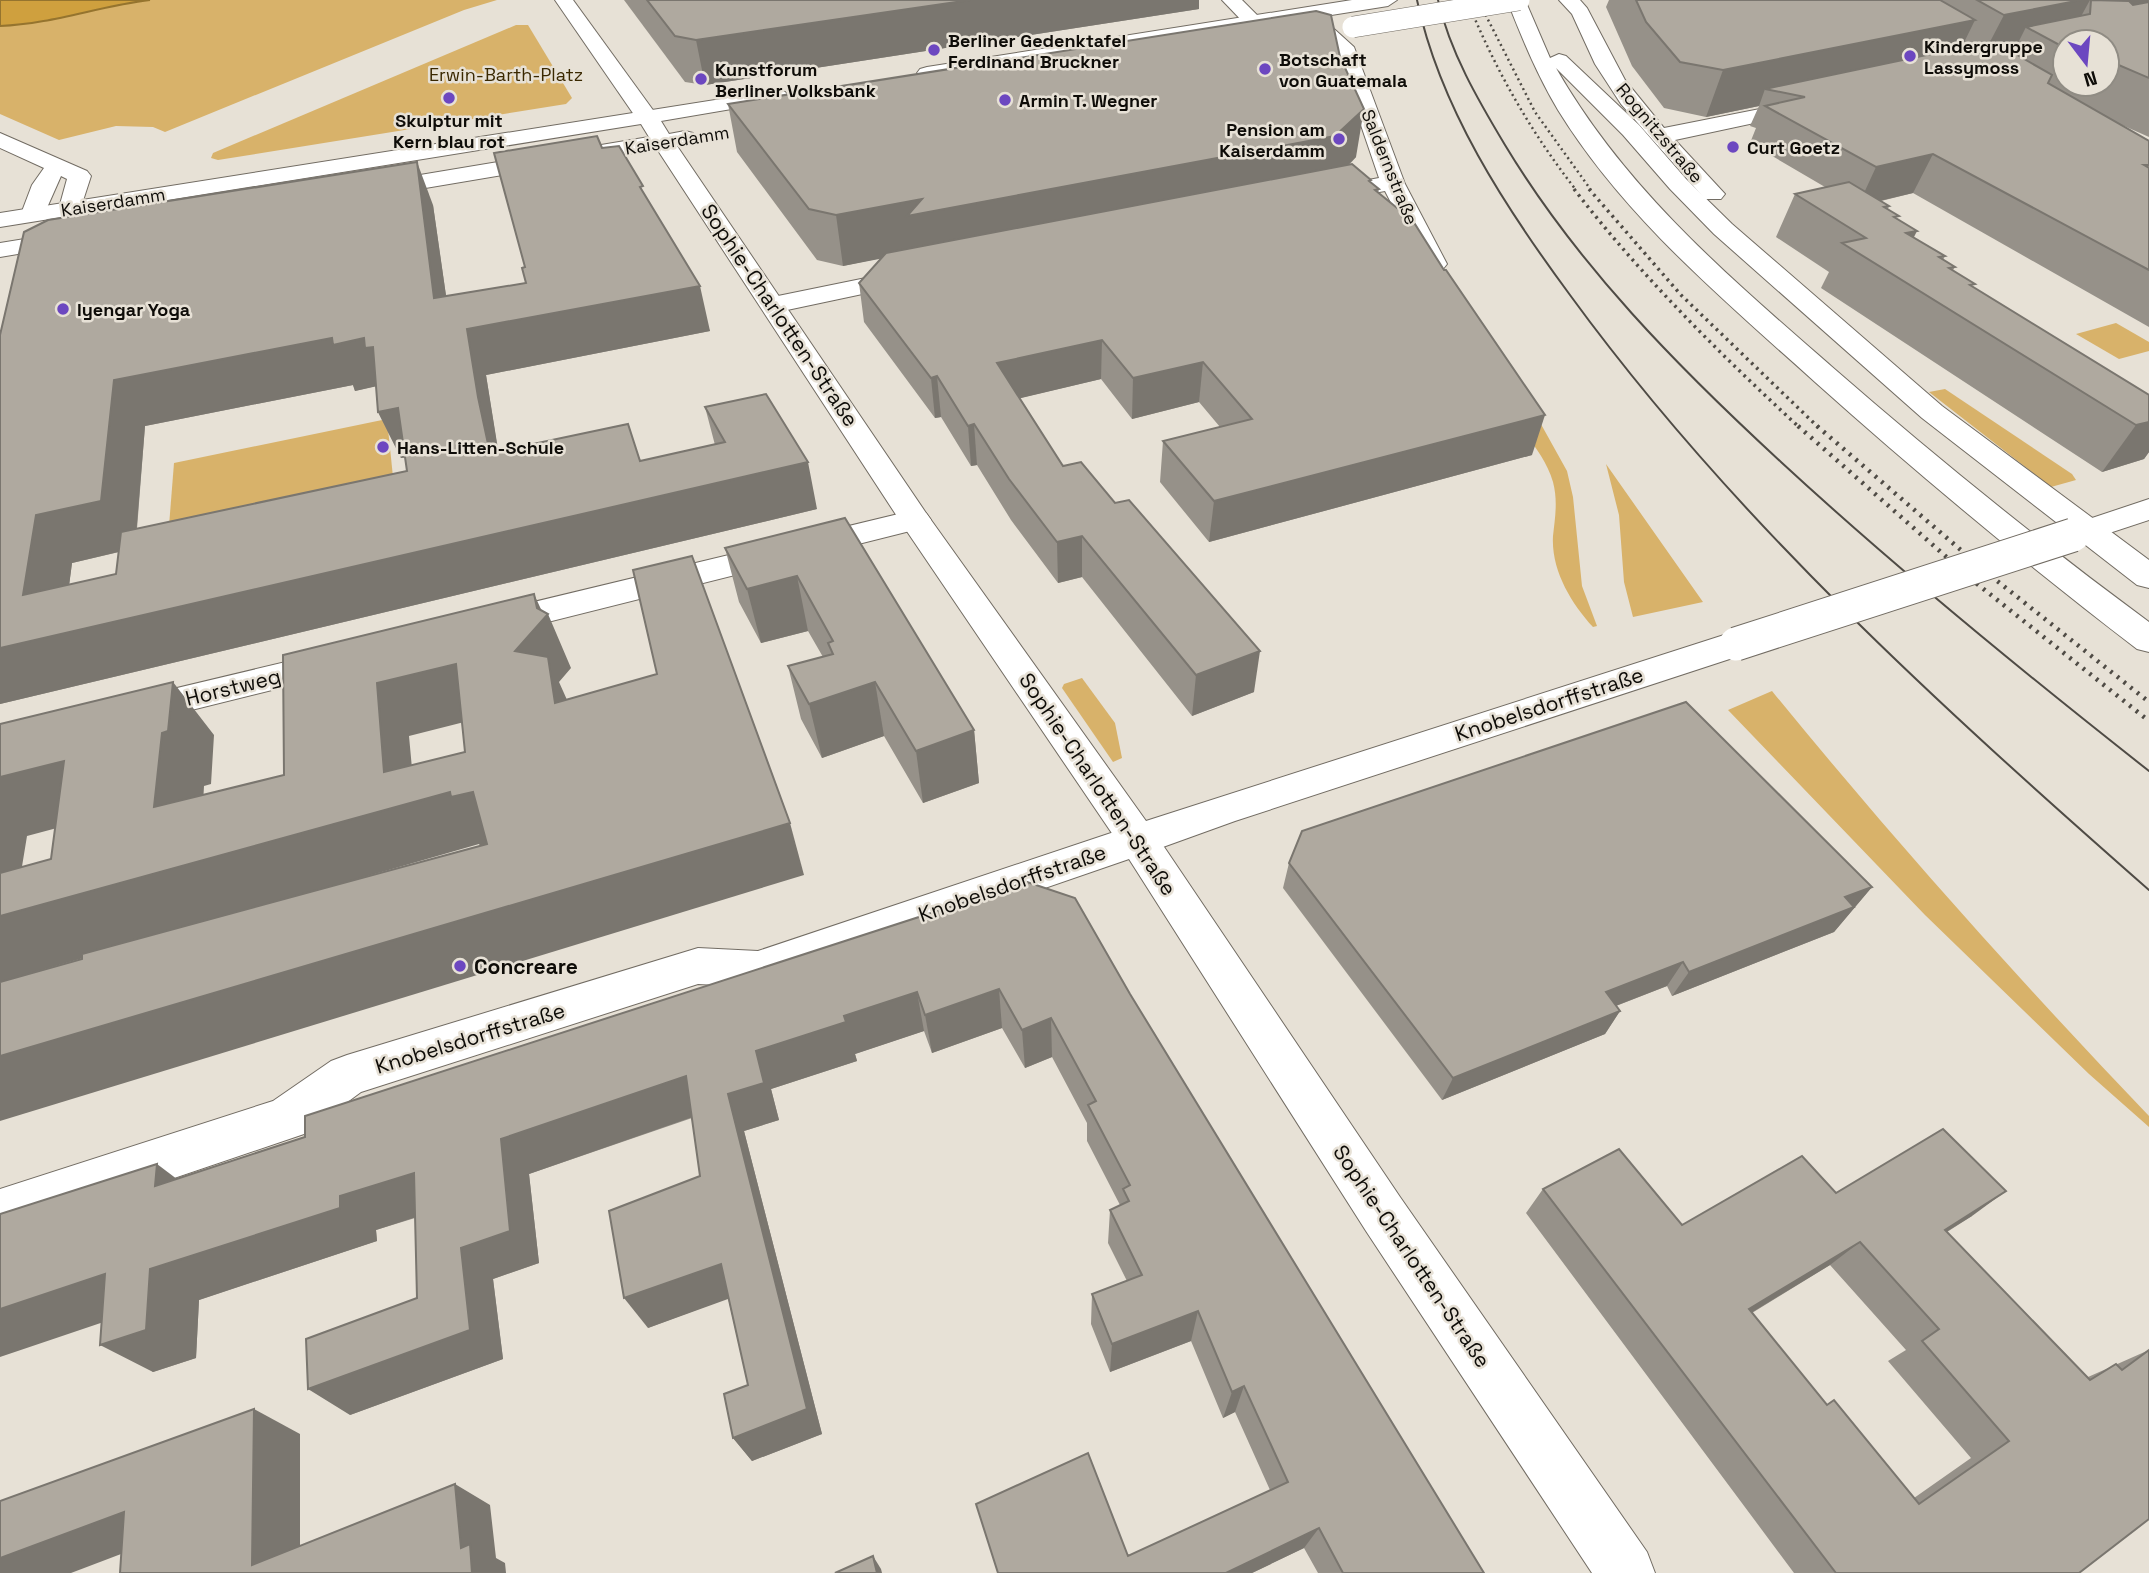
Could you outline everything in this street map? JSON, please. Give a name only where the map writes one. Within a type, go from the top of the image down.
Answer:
[{"type":"main road","name":"Sophie-Charlotten-Straße","points":[[564,0],[647,117],[915,520],[1138,840],[1375,1203],[1626,1573]]},
{"type":"main road","points":[[1231,0],[1253,21]]},
{"type":"main road","points":[[903,77],[1388,0]]},
{"type":"main road","points":[[1303,36],[1517,0],[1524,25],[1551,80],[1583,133],[1627,189],[1685,250],[1873,419],[1990,516],[2149,640]]},
{"type":"main road","points":[[1536,0],[1559,60],[1594,120],[1624,160],[1664,204],[1777,312],[1924,439],[2149,616]]},
{"type":"main road","name":"Rognitzstraße","points":[[1568,0],[1580,7],[1605,63],[1626,97],[1713,194]]},
{"type":"main road","name":"Saldernstraße","points":[[1326,32],[1344,47],[1393,184],[1446,284]]},
{"type":"main road","points":[[1559,60],[1631,131],[1723,229],[1932,412],[2080,533],[2149,577]]},
{"type":"main road","name":"Kaiserdamm","points":[[0,220],[795,94]]},
{"type":"main road","points":[[1659,135],[1826,102]]},
{"type":"main road","points":[[574,129],[583,155]]},
{"type":"main road","name":"Kaiserdamm","points":[[350,193],[702,135]]},
{"type":"main road","points":[[0,140],[79,176],[71,208]]},
{"type":"main road","points":[[33,214],[44,185],[56,167]]},
{"type":"main road","points":[[1302,199],[1374,185],[1393,184]]},
{"type":"main road","name":"Kaiserdamm","points":[[14,255],[94,235]]},
{"type":"main road","points":[[773,305],[940,271]]},
{"type":"main road","name":"Knobelsdorffstraße","points":[[0,1213],[287,1119],[347,1076],[698,966],[758,969],[1234,806],[2149,509]]},
{"type":"main road","points":[[458,632],[915,520]]},
{"type":"main road","name":"Horstweg","points":[[108,717],[364,655]]},
{"type":"green space","points":[[0,0],[497,0],[464,10],[165,132],[153,127],[116,126],[59,140],[0,114]]},
{"type":"green space","name":"Erwin-Barth-Platz","points":[[516,25],[528,25],[572,98],[566,104],[218,160],[211,158],[213,153]]},
{"type":"green space","points":[[2116,323],[2149,342],[2149,351],[2119,359],[2076,334]]},
{"type":"green space","points":[[1945,389],[2072,474],[2076,480],[2051,487],[1929,392]]},
{"type":"green space","points":[[1537,417],[1567,471],[1573,497],[1582,586],[1597,626],[1593,627],[1577,607],[1559,573],[1553,549],[1556,503],[1553,482],[1542,457],[1514,419]]},
{"type":"green space","points":[[387,419],[393,477],[169,526],[174,463]]},
{"type":"green space","points":[[1606,464],[1703,602],[1633,617],[1624,582],[1619,515]]},
{"type":"green space","points":[[1082,678],[1115,723],[1122,758],[1113,762],[1062,688],[1064,684]]},
{"type":"green space","points":[[1772,691],[1956,907],[2149,1116],[2149,1127],[2089,1074],[1925,915],[1728,710]]},
{"type":"shaded area","points":[[0,0],[150,0],[38,22],[0,26]]},
{"type":"building","points":[[647,0],[970,0],[696,40],[675,36]]},
{"type":"building","points":[[1636,0],[1940,0],[1975,20],[1723,70],[1680,62],[1646,22]]},
{"type":"building","points":[[1977,0],[2081,0],[2004,15]]},
{"type":"building","points":[[2091,0],[2129,1],[2133,5],[2149,2],[2149,78],[2121,66],[2121,28],[2051,28],[2051,40],[2026,27],[2090,14]]},
{"type":"building","points":[[1316,11],[1331,15],[1340,57],[1364,109],[1335,136],[907,216],[922,199],[836,215],[809,209],[728,104]]},
{"type":"building","points":[[1993,41],[2051,74],[2048,83],[2051,85],[2051,98],[2074,98],[2149,141],[2149,165],[2144,165],[2149,168],[2149,270],[1933,154],[1876,167],[1765,106],[1805,97],[1765,89]]},
{"type":"building","points":[[597,136],[602,148],[619,146],[643,186],[640,187],[700,286],[467,329],[490,453],[628,424],[640,461],[725,442],[705,407],[766,394],[808,462],[0,648],[0,335],[24,232],[48,220],[417,162],[434,298],[526,283],[522,268],[525,267],[494,153]],"holes":[[[332,338],[333,345],[364,338],[365,348],[373,347],[378,412],[398,408],[407,471],[121,532],[116,574],[23,595],[36,515],[101,501],[114,380]]]},
{"type":"building","points":[[1352,164],[1379,189],[1375,190],[1413,221],[1545,415],[1214,501],[1163,441],[1252,419],[1203,362],[1133,378],[1102,340],[997,363],[1063,466],[1081,462],[1115,503],[1129,500],[1260,651],[1196,675],[1082,536],[1057,542],[1009,479],[974,424],[968,426],[937,376],[931,378],[859,283],[886,253]]},
{"type":"building","points":[[1849,182],[1889,206],[1884,207],[1899,216],[1894,217],[1917,231],[1906,233],[1945,256],[1939,257],[1955,267],[1949,268],[1975,284],[1970,285],[2149,395],[2149,422],[2136,425],[1842,243],[1866,238],[1795,194]]},
{"type":"building","points":[[845,518],[974,730],[916,751],[875,682],[809,704],[788,666],[833,654],[828,643],[833,641],[797,576],[747,589],[725,548]]},
{"type":"building","points":[[692,556],[790,823],[0,1056],[0,982],[82,959],[82,954],[487,844],[473,792],[451,797],[450,792],[0,916],[0,873],[51,859],[64,761],[0,777],[0,724],[173,682],[168,731],[162,733],[154,807],[284,775],[283,655],[534,594],[537,608],[548,614],[515,651],[548,657],[555,703],[657,674],[633,570]],"holes":[[[456,664],[465,752],[384,772],[377,683]]]},
{"type":"building","points":[[1686,702],[1872,887],[1845,897],[1854,907],[1689,972],[1683,962],[1606,992],[1620,1011],[1453,1078],[1289,863],[1302,831]]},
{"type":"building","points":[[1027,882],[1075,898],[1130,994],[1484,1573],[1343,1573],[1319,1528],[1226,1573],[998,1573],[976,1504],[1088,1453],[1128,1556],[1288,1482],[1244,1386],[1232,1392],[1198,1311],[1112,1344],[1092,1294],[1142,1275],[1110,1210],[1129,1201],[1123,1189],[1130,1185],[1088,1105],[1096,1101],[1051,1018],[1022,1030],[999,989],[925,1015],[917,992],[844,1016],[846,1022],[756,1051],[764,1083],[728,1094],[807,1409],[733,1438],[724,1394],[748,1385],[721,1264],[624,1298],[609,1211],[700,1176],[686,1076],[501,1139],[510,1231],[461,1248],[470,1330],[308,1389],[306,1339],[417,1298],[414,1173],[340,1196],[340,1208],[150,1269],[146,1330],[100,1345],[105,1274],[0,1309],[0,1214],[157,1164],[155,1186],[305,1137],[305,1116]]},
{"type":"building","points":[[1943,1129],[2006,1191],[1945,1230],[2090,1380],[2116,1364],[2122,1370],[2149,1350],[2149,1519],[2079,1573],[1836,1573],[1543,1189],[1619,1149],[1682,1225],[1802,1156],[1836,1193]],"holes":[[[1860,1242],[1939,1329],[1922,1341],[2009,1441],[1919,1504],[1834,1400],[1827,1405],[1749,1309]]]},
{"type":"building","points":[[254,1409],[252,1565],[455,1484],[461,1548],[470,1544],[472,1573],[120,1573],[124,1512],[0,1558],[0,1501]]},
{"type":"building","points":[[873,1556],[877,1573],[835,1573]]},
{"type":"tram line","points":[[1417,0],[1441,79],[1478,155],[1522,227],[1633,378],[1770,534],[1843,608],[1918,681],[2149,890]]},
{"type":"tram line","points":[[1438,0],[1457,57],[1505,145],[1564,232],[1632,313],[1705,389],[1826,503],[1962,620],[2149,771]]},
{"type":"railway","points":[[1351,19],[1467,0]]},
{"type":"railway","points":[[1467,0],[1489,51],[1515,99],[1576,190]]},
{"type":"railway","points":[[1478,0],[1535,112],[1591,190]]},
{"type":"railway","points":[[1574,189],[1626,253],[1682,313],[1800,428]]},
{"type":"railway","points":[[1589,189],[1681,295],[1819,428]]},
{"type":"railway","points":[[1798,426],[1976,583],[2149,721]]},
{"type":"railway","points":[[1817,426],[1991,576],[2149,702]]},
{"type":"place","name":"Berliner Gedenktafel Ferdinand Bruckner","points":[[934,50]]},
{"type":"place","name":"Kindergruppe Lassymoss","points":[[1910,56]]},
{"type":"place","name":"Botschaft von Guatemala","points":[[1265,69]]},
{"type":"place","name":"Kunstforum Berliner Volksbank","points":[[701,79]]},
{"type":"place","name":"Skulptur mit Kern blau rot","points":[[449,98]]},
{"type":"place","name":"Armin T. Wegner","points":[[1005,100]]},
{"type":"place","name":"Pension am Kaiserdamm","points":[[1339,139]]},
{"type":"place","name":"Curt Goetz","points":[[1733,147]]},
{"type":"place","name":"Iyengar Yoga","points":[[63,309]]},
{"type":"place","name":"Hans-Litten-Schule","points":[[383,447]]},
{"type":"place","name":"Concreare","points":[[460,966]]}]
